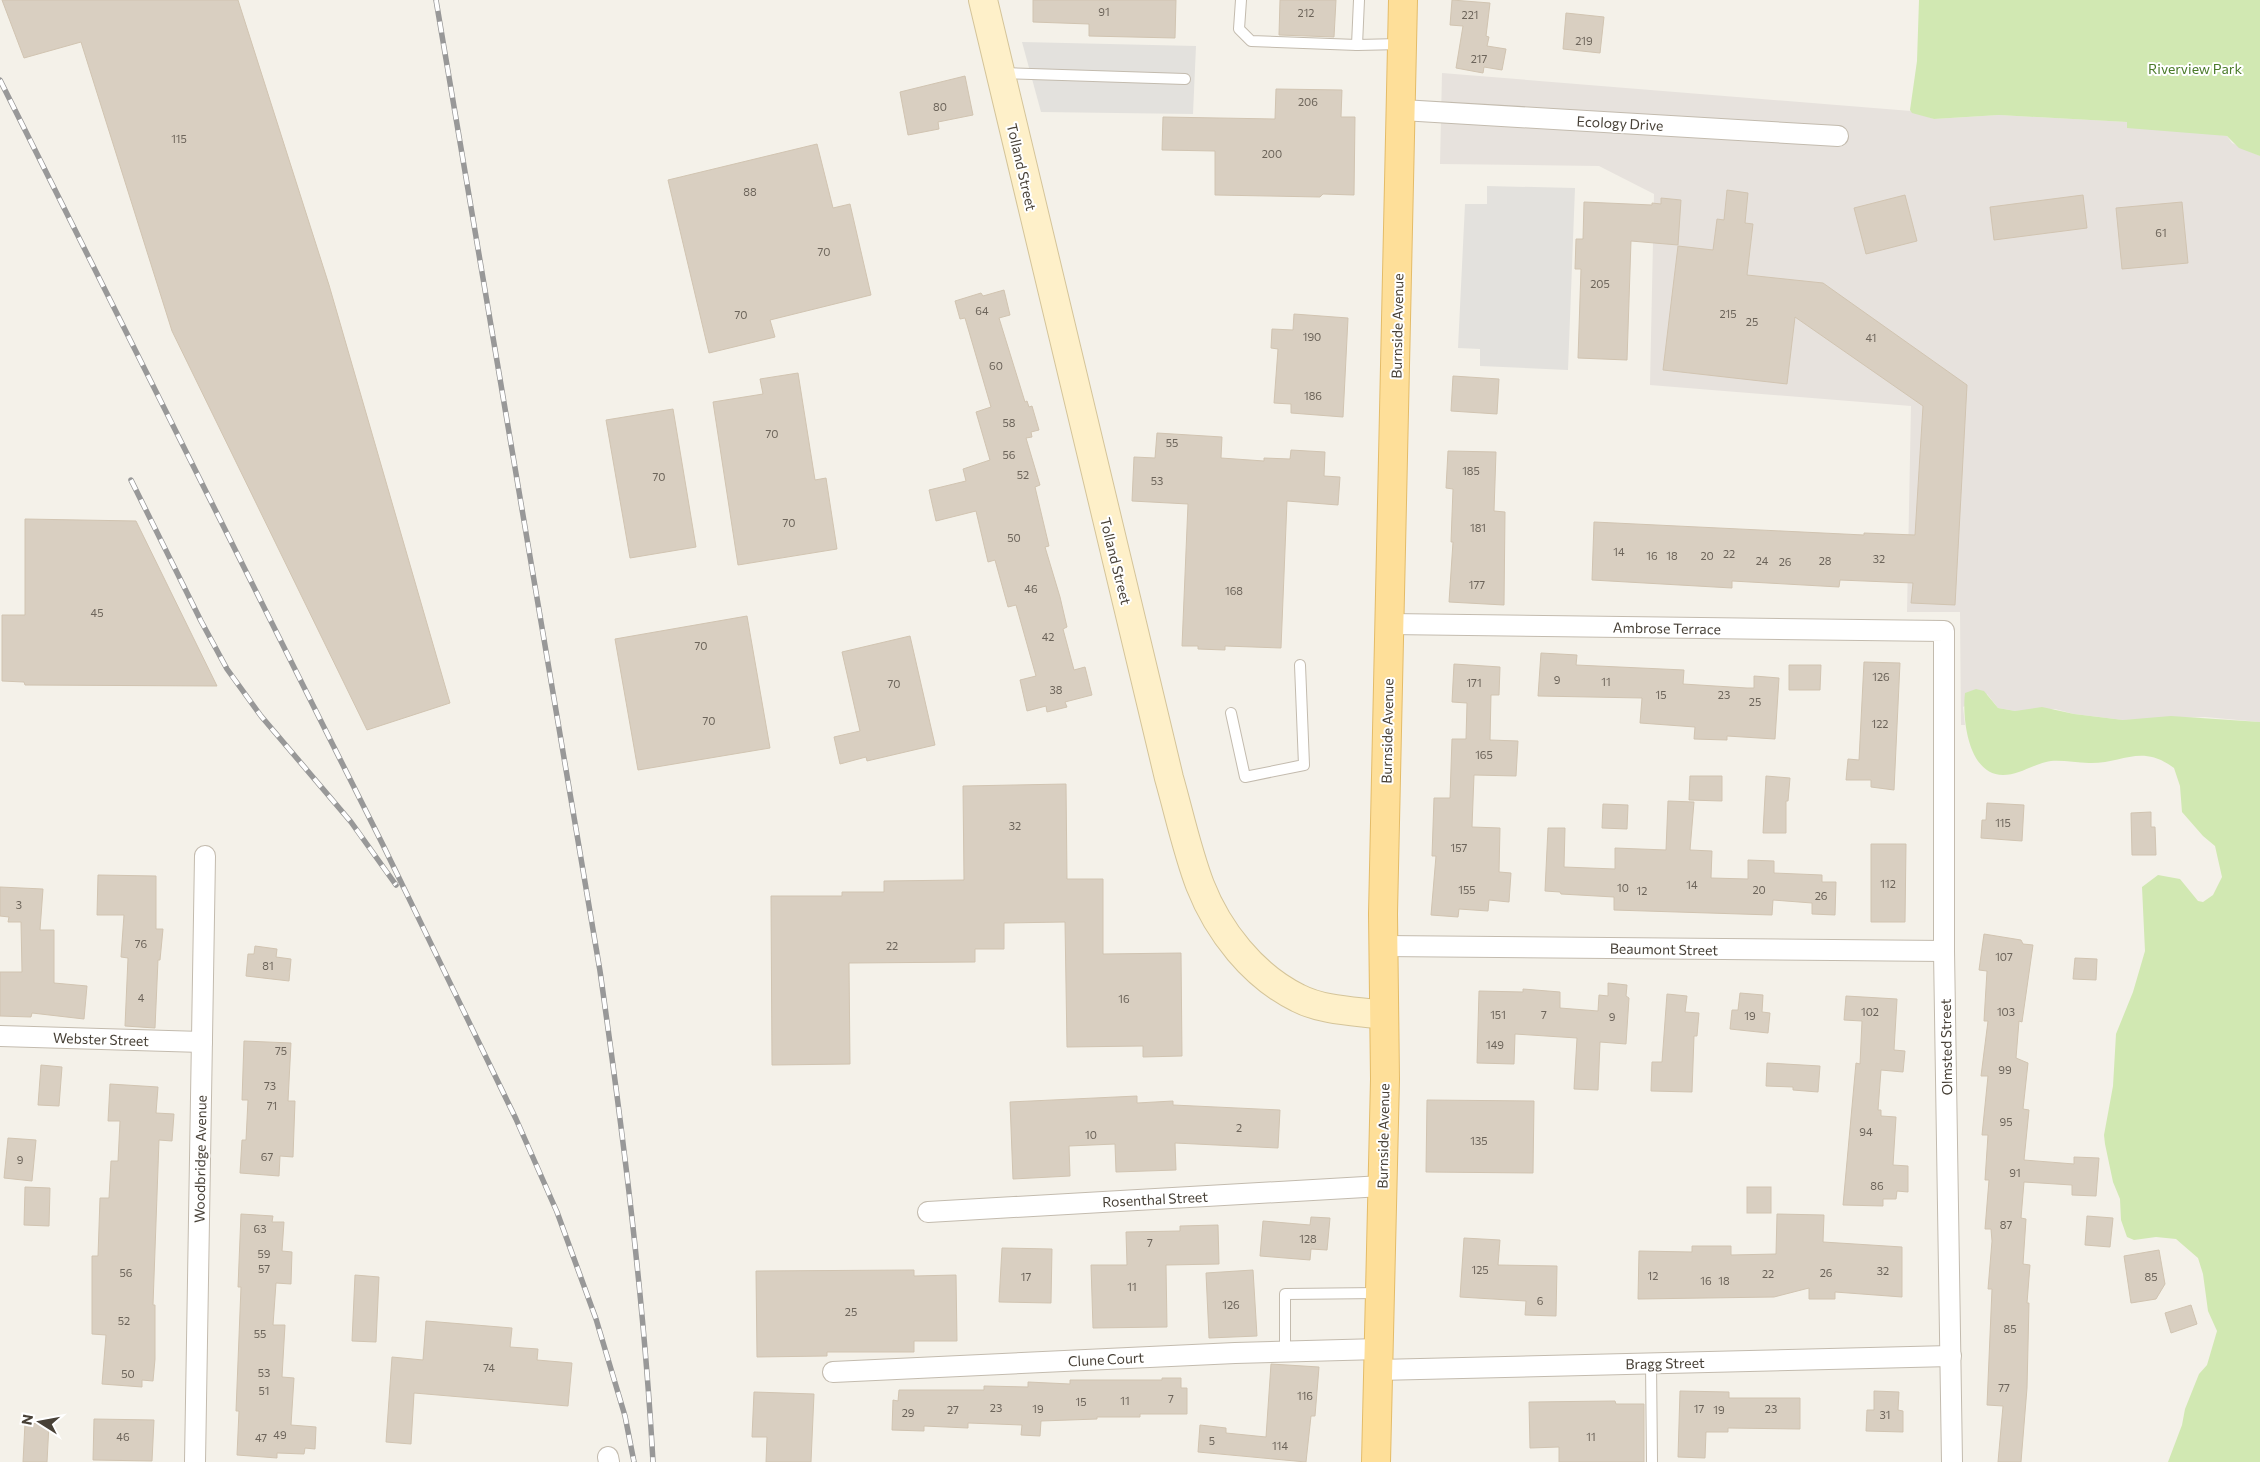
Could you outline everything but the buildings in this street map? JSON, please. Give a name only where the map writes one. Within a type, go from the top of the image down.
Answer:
[{"type":"main road","name":"Tolland Street","points":[[983,0],[1169,778],[1200,885],[1225,933],[1264,977],[1299,999],[1324,1007],[1384,1015]]},
{"type":"main road","name":"Burnside Avenue","points":[[1376,1462],[1382,1186],[1383,946],[1403,0]]},
{"type":"street","name":"Ecology Drive","points":[[1402,110],[1838,136]]},
{"type":"street","name":"Ambrose Terrace","points":[[1390,624],[1944,632]]},
{"type":"street","name":"Olmsted Street","points":[[1944,632],[1944,951],[1952,1462]]},
{"type":"street","name":"Woodbridge Avenue","points":[[195,1462],[205,856]]},
{"type":"street","name":"Beaumont Street","points":[[1383,946],[1944,951]]},
{"type":"street","name":"Webster Street","points":[[0,1036],[202,1042]]},
{"type":"street","name":"Rosenthal Street","points":[[928,1212],[1382,1186]]},
{"type":"street","name":"Clune Court","points":[[833,1372],[1285,1352],[1378,1360]]},
{"type":"street","name":"Bragg Street","points":[[1378,1360],[1651,1363],[1951,1356]]},
{"type":"lane","points":[[1241,0],[1239,29],[1251,41],[1357,45],[1402,44]]},
{"type":"lane","points":[[1357,45],[1359,0]]},
{"type":"lane","points":[[1000,73],[1185,79]]},
{"type":"lane","points":[[1230,714],[1245,777],[1304,765],[1300,666]]},
{"type":"lane","points":[[1285,1352],[1285,1294],[1380,1294]]},
{"type":"lane","points":[[1651,1363],[1652,1462]]},
{"type":"shaded area","points":[[1022,42],[1196,46],[1193,114],[1041,112]]},
{"type":"shaded area","points":[[1442,73],[1911,111],[1934,119],[1999,115],[2128,122],[2227,136],[2232,143],[2260,156],[2260,722],[2205,717],[2123,720],[2074,714],[2055,709],[2015,711],[1998,708],[1987,694],[1963,707],[1965,725],[1961,725],[1960,612],[1907,612],[1911,406],[1650,385],[1654,194],[1599,166],[1440,164]]},
{"type":"shaded area","points":[[1487,186],[1575,188],[1568,370],[1480,366],[1480,349],[1458,348],[1465,204],[1487,204]]},
{"type":"green space","name":"Riverview Park","points":[[1919,0],[2260,0],[2260,156],[2239,148],[2227,136],[2127,128],[2127,122],[1999,115],[1934,119],[1912,113],[1910,110],[1917,61]]},
{"type":"green space","points":[[1976,689],[1984,691],[1998,708],[2015,711],[2042,707],[2074,714],[2123,720],[2171,716],[2260,722],[2260,1462],[2168,1462],[2182,1425],[2185,1409],[2199,1374],[2207,1365],[2217,1331],[2208,1311],[2203,1274],[2198,1258],[2176,1239],[2156,1237],[2134,1240],[2127,1237],[2121,1220],[2120,1199],[2113,1182],[2104,1135],[2113,1086],[2116,1034],[2133,992],[2145,951],[2142,887],[2158,875],[2180,879],[2198,901],[2203,902],[2213,895],[2222,877],[2215,846],[2203,836],[2182,812],[2180,786],[2174,768],[2151,757],[2132,756],[2089,763],[2051,761],[2009,774],[1991,773],[1982,766],[1975,756],[1966,730],[1965,693]]},
{"type":"railway","points":[[436,0],[600,971],[632,1216],[653,1462]]},
{"type":"railway","points":[[0,80],[383,845],[516,1119],[557,1212],[596,1319],[625,1416],[634,1462]]},
{"type":"railway","points":[[131,480],[227,669],[261,716],[351,822],[396,885]]}]
